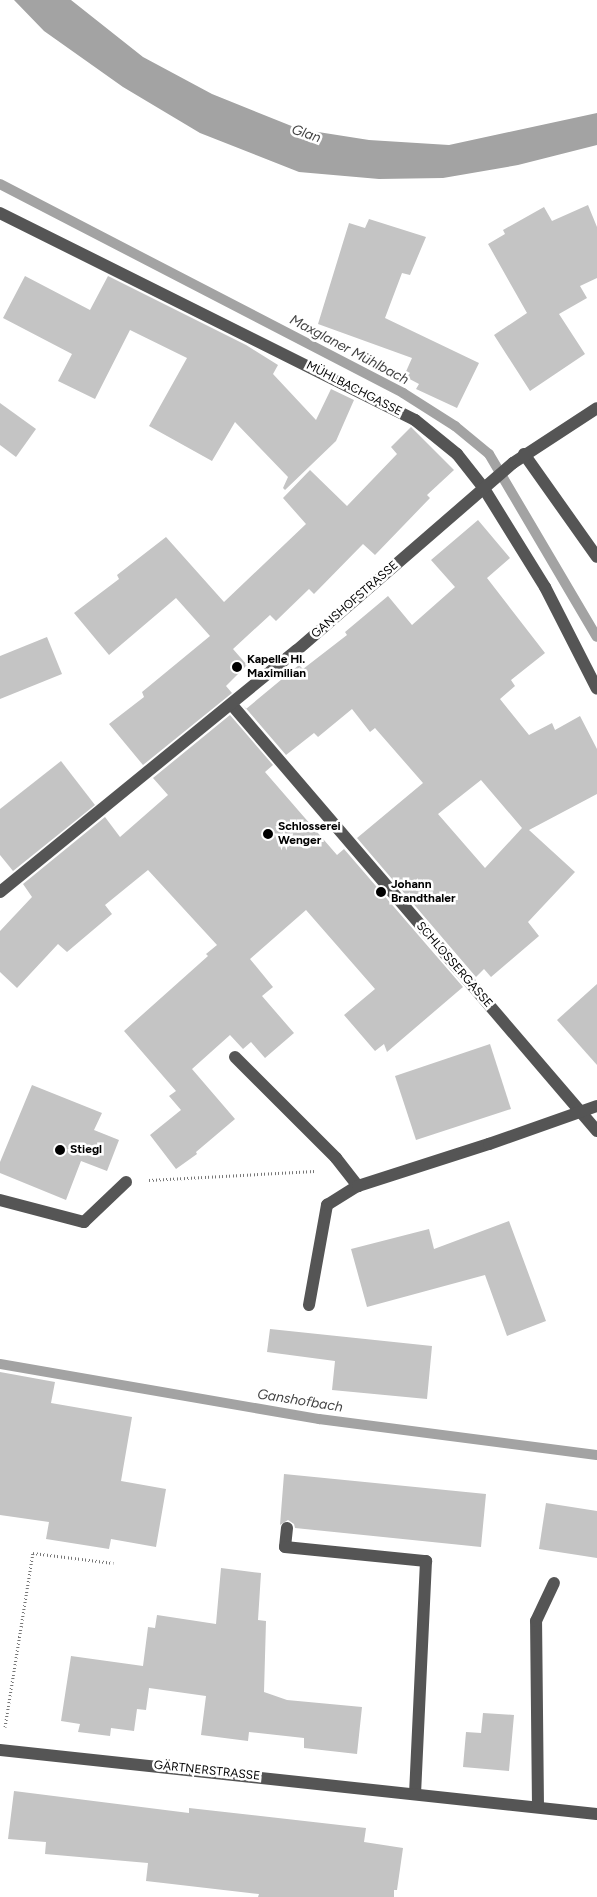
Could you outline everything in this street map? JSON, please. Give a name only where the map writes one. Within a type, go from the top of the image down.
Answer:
[{"type":"street","name":"MÜHLBACHGASSE","points":[[0,213],[415,420],[457,454],[487,484],[545,588],[597,689]]},
{"type":"street","name":"GANSHOFSTRASSE","points":[[0,892],[232,705],[524,454],[597,408]]},
{"type":"street","points":[[524,454],[597,557]]},
{"type":"street","name":"SCHLOSSERGASSE","points":[[232,705],[597,1131]]},
{"type":"street","points":[[235,1057],[347,1170],[358,1186]]},
{"type":"street","points":[[309,1305],[327,1205],[358,1186],[489,1144],[597,1106]]},
{"type":"street","points":[[0,1200],[84,1222],[126,1182]]},
{"type":"street","points":[[286,1528],[285,1547],[426,1561],[415,1793]]},
{"type":"street","points":[[538,1807],[536,1621],[554,1583]]},
{"type":"street","name":"GÄRTNERSTRASSE","points":[[1,1750],[597,1814]]},
{"type":"path","points":[[126,1182],[347,1170]]},
{"type":"path","points":[[1,1750],[34,1553],[113,1563]]},
{"type":"water","name":"Glan","points":[[14,0],[71,0],[143,57],[212,94],[299,129],[369,140],[449,145],[597,113],[597,145],[518,165],[443,178],[379,179],[299,172],[200,133],[123,87],[44,31]]},
{"type":"building","points":[[588,205],[597,227],[597,278],[580,286],[587,298],[559,314],[585,354],[530,391],[494,335],[527,313],[488,244],[505,234],[503,230],[544,207],[552,221]]},
{"type":"building","points":[[369,219],[426,237],[410,275],[402,273],[385,318],[479,363],[457,408],[416,389],[419,384],[404,376],[412,358],[318,324],[349,223],[365,228]]},
{"type":"building","points":[[25,276],[90,310],[108,276],[246,345],[278,365],[273,374],[316,420],[331,389],[354,400],[336,441],[285,490],[283,488],[288,477],[235,422],[212,461],[149,426],[187,358],[130,330],[95,399],[58,381],[72,354],[3,318]]},
{"type":"building","points":[[0,403],[36,429],[16,457],[0,445]]},
{"type":"building","points":[[411,427],[454,470],[427,495],[430,498],[375,555],[363,544],[314,594],[309,589],[276,621],[270,615],[233,649],[247,665],[226,686],[232,693],[143,765],[109,724],[144,697],[142,692],[210,636],[176,598],[109,655],[74,613],[119,579],[117,575],[166,537],[224,602],[306,524],[283,498],[310,470],[347,506],[397,454],[391,447]]},
{"type":"building","points":[[478,520],[510,558],[487,578],[545,653],[511,680],[515,686],[500,699],[529,735],[552,723],[555,730],[580,716],[597,749],[597,794],[529,830],[575,872],[528,922],[539,936],[491,977],[484,969],[476,977],[357,838],[423,783],[375,728],[370,732],[352,709],[318,737],[314,733],[286,755],[246,709],[299,665],[303,669],[347,635],[345,632],[388,596],[412,625],[455,587],[431,560]],"holes":[[[481,780],[522,828],[485,868],[438,814]]]},
{"type":"building","points":[[47,637],[62,674],[0,699],[0,656]]},
{"type":"building","points":[[230,715],[273,765],[265,772],[337,855],[344,849],[463,987],[387,1052],[384,1044],[375,1051],[344,1015],[375,989],[306,910],[250,959],[273,987],[262,996],[294,1033],[265,1058],[251,1042],[243,1049],[230,1035],[192,1069],[235,1119],[196,1152],[197,1154],[176,1169],[150,1135],[181,1110],[169,1096],[176,1091],[124,1031],[208,956],[206,954],[217,945],[148,870],[105,905],[112,914],[67,952],[58,944],[17,988],[0,972],[0,931],[32,897],[23,884],[105,817],[120,837],[168,795],[153,778]]},
{"type":"building","points":[[61,761],[95,805],[13,871],[0,855],[0,809]]},
{"type":"building","points":[[597,984],[597,1065],[557,1020]]},
{"type":"building","points":[[490,1044],[511,1109],[416,1140],[395,1076]]},
{"type":"building","name":"Stiegl","points":[[32,1085],[102,1113],[94,1130],[119,1140],[107,1171],[81,1161],[66,1200],[0,1173],[0,1162]]},
{"type":"building","points":[[509,1221],[546,1321],[507,1336],[485,1275],[367,1307],[351,1249],[429,1229],[434,1249]]},
{"type":"building","points":[[270,1329],[432,1346],[427,1399],[332,1390],[335,1361],[267,1352]]},
{"type":"building","points":[[0,1372],[55,1382],[51,1403],[132,1417],[121,1481],[166,1489],[156,1547],[111,1539],[109,1549],[46,1539],[49,1522],[0,1515]]},
{"type":"building","points":[[284,1474],[486,1494],[481,1547],[295,1528],[294,1524],[288,1520],[280,1525]]},
{"type":"building","points":[[546,1503],[597,1511],[597,1558],[539,1549]]},
{"type":"building","points":[[221,1568],[261,1573],[258,1620],[266,1621],[264,1692],[287,1700],[362,1707],[357,1754],[304,1748],[304,1738],[249,1732],[248,1741],[201,1735],[206,1696],[149,1688],[146,1710],[137,1709],[134,1731],[111,1728],[110,1736],[78,1732],[80,1724],[61,1721],[71,1656],[143,1666],[148,1627],[155,1628],[157,1615],[216,1624]]},
{"type":"building","points":[[483,1713],[514,1715],[509,1771],[463,1767],[466,1732],[481,1733]]},
{"type":"building","points":[[14,1791],[189,1813],[189,1808],[366,1828],[364,1842],[403,1848],[397,1890],[394,1890],[394,1897],[258,1897],[259,1894],[146,1881],[148,1863],[45,1854],[46,1842],[8,1839]]},
{"type":"waterway","name":"Maxglaner Mühlbach","points":[[0,184],[403,393],[455,426],[489,454],[597,637]]},
{"type":"waterway","name":"Ganshofbach","points":[[0,1364],[319,1419],[597,1455]]},
{"type":"place","name":"Kapelle Hl. Maximilian","points":[[237,667]]},
{"type":"place","name":"Schlosserei Wenger","points":[[268,834]]},
{"type":"place","name":"Johann Brandthaler","points":[[381,892]]},
{"type":"place","name":"Stiegl","points":[[60,1150]]}]
